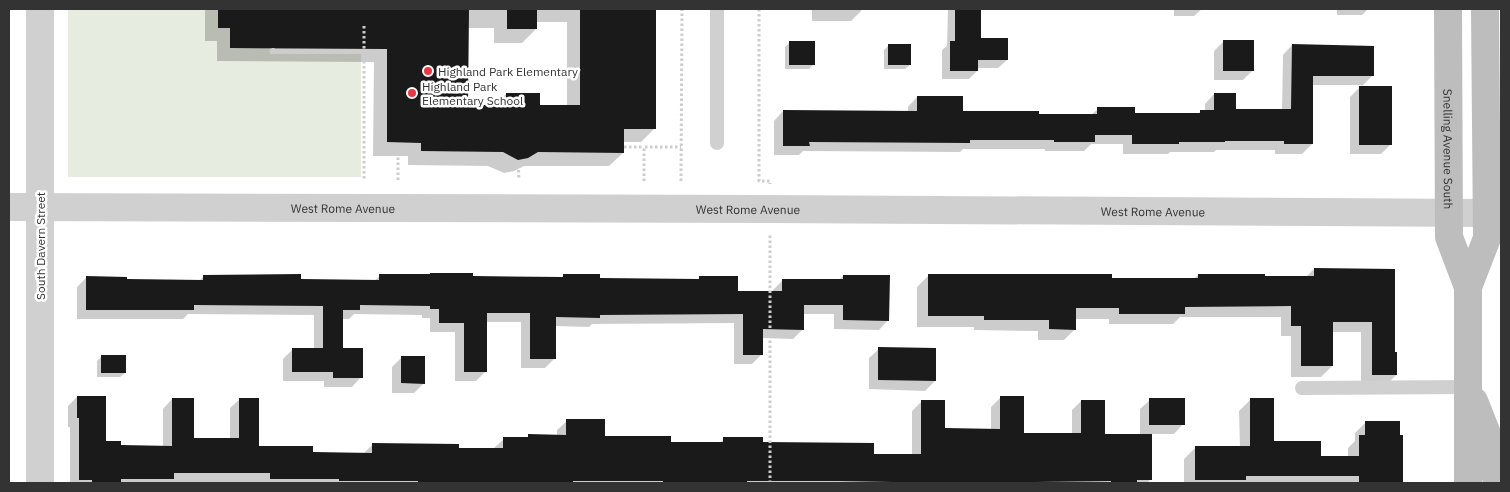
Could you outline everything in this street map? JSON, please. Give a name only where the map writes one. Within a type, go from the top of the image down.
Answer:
[{"type":"main road","name":"Snelling Avenue South","points":[[1448,9],[1449,237],[1468,287],[1468,483]]},
{"type":"main road","name":"Snelling Avenue South","points":[[1468,287],[1487,238],[1485,9]]},
{"type":"main road","points":[[1468,387],[1489,439],[1497,483]]},
{"type":"street","name":"South Davern Street","points":[[40,9],[40,483]]},
{"type":"street","name":"West Rome Avenue","points":[[9,207],[770,208],[1486,213]]},
{"type":"lane","points":[[717,9],[717,143]]},
{"type":"lane","points":[[1302,388],[1468,387]]},
{"type":"path","points":[[681,181],[682,9]]},
{"type":"path","points":[[759,9],[759,181],[770,181],[770,483]]},
{"type":"path","points":[[364,26],[364,180]]},
{"type":"path","points":[[273,48],[273,51],[364,51]]},
{"type":"path","points":[[624,147],[682,147]]},
{"type":"path","points":[[644,147],[644,181]]},
{"type":"path","points":[[398,180],[398,148],[421,148]]},
{"type":"path","points":[[518,160],[519,180]]},
{"type":"shaded area","points":[[68,9],[218,9],[218,28],[230,28],[230,48],[269,48],[270,54],[361,54],[361,177],[68,177]]},
{"type":"building","name":"Highland Park Elementary","points":[[218,9],[469,9],[468,105],[506,105],[506,93],[540,93],[540,105],[580,105],[580,9],[656,9],[656,129],[624,129],[624,153],[538,152],[528,158],[518,160],[503,152],[421,151],[421,143],[387,142],[387,49],[230,48],[230,28],[218,28]]},
{"type":"building","points":[[507,9],[537,9],[537,29],[507,29]]},
{"type":"building","points":[[955,9],[981,9],[981,38],[1008,38],[1008,60],[978,60],[978,71],[950,71],[950,41],[955,41]]},
{"type":"building","points":[[1223,40],[1254,40],[1254,71],[1223,71]]},
{"type":"building","points":[[789,41],[815,41],[815,65],[789,65]]},
{"type":"building","points":[[888,44],[911,44],[911,65],[888,65]]},
{"type":"building","points":[[1292,44],[1374,46],[1374,76],[1313,76],[1313,144],[1284,144],[1284,141],[1225,141],[1179,142],[1179,144],[1132,144],[1132,135],[1095,135],[1095,142],[970,140],[970,143],[809,142],[810,146],[783,146],[783,110],[917,111],[917,96],[963,96],[963,111],[1039,111],[1039,114],[1097,114],[1097,107],[1135,107],[1135,113],[1200,113],[1200,110],[1214,110],[1214,93],[1236,93],[1236,109],[1291,109]]},
{"type":"building","points":[[1359,86],[1392,86],[1392,145],[1359,145]]},
{"type":"building","points":[[1314,268],[1395,269],[1395,352],[1397,352],[1397,375],[1372,375],[1372,322],[1333,322],[1333,366],[1301,366],[1301,326],[1291,326],[1291,306],[1185,307],[1185,314],[1119,314],[1119,308],[1076,308],[1076,330],[1049,329],[1049,320],[984,320],[984,316],[928,316],[928,274],[1112,274],[1112,278],[1198,278],[1198,274],[1314,276]]},
{"type":"building","points":[[473,273],[473,276],[563,277],[563,274],[600,274],[600,278],[699,279],[699,276],[738,276],[738,291],[782,291],[782,279],[843,279],[843,275],[890,275],[889,321],[843,320],[843,305],[804,305],[804,330],[763,329],[763,355],[743,355],[743,314],[600,315],[600,318],[556,317],[556,359],[530,359],[530,313],[487,313],[487,372],[464,372],[464,323],[439,323],[439,309],[430,309],[430,306],[360,305],[360,310],[343,310],[343,348],[363,348],[363,378],[333,378],[333,372],[292,372],[292,348],[323,348],[323,306],[194,305],[194,310],[86,310],[86,276],[127,277],[127,279],[203,280],[203,275],[301,274],[301,279],[379,280],[379,274]]},
{"type":"building","points":[[878,347],[936,348],[936,381],[878,380]]},
{"type":"building","points":[[101,355],[126,355],[126,373],[101,373]]},
{"type":"building","points":[[401,356],[425,356],[425,384],[401,383]]},
{"type":"building","points":[[77,396],[106,396],[106,441],[121,441],[121,445],[172,446],[172,398],[194,398],[194,438],[239,438],[239,398],[259,398],[259,446],[313,446],[313,452],[372,453],[372,443],[459,444],[459,448],[503,448],[503,437],[528,437],[528,434],[566,435],[566,419],[605,419],[605,436],[671,436],[671,442],[723,442],[723,437],[763,437],[763,442],[874,443],[874,454],[921,454],[921,400],[945,400],[945,428],[1000,429],[1000,396],[1024,396],[1024,433],[1081,433],[1081,400],[1105,400],[1105,434],[1152,434],[1152,480],[1137,480],[1137,483],[1111,483],[1111,481],[948,483],[747,481],[663,483],[663,481],[573,481],[573,483],[418,483],[418,481],[270,479],[270,473],[174,473],[174,479],[121,479],[121,483],[92,483],[92,480],[79,480]]},
{"type":"building","points":[[1149,398],[1185,398],[1185,425],[1149,425]]},
{"type":"building","points":[[1250,398],[1274,398],[1274,441],[1321,441],[1321,456],[1359,456],[1359,435],[1365,435],[1365,421],[1400,421],[1400,435],[1403,435],[1403,483],[1359,483],[1359,476],[1246,476],[1246,480],[1195,480],[1195,446],[1250,446]]},
{"type":"place","name":"Highland Park Elementary","points":[[428,71]]},
{"type":"place","name":"Highland Park Elementary School","points":[[412,93]]}]
